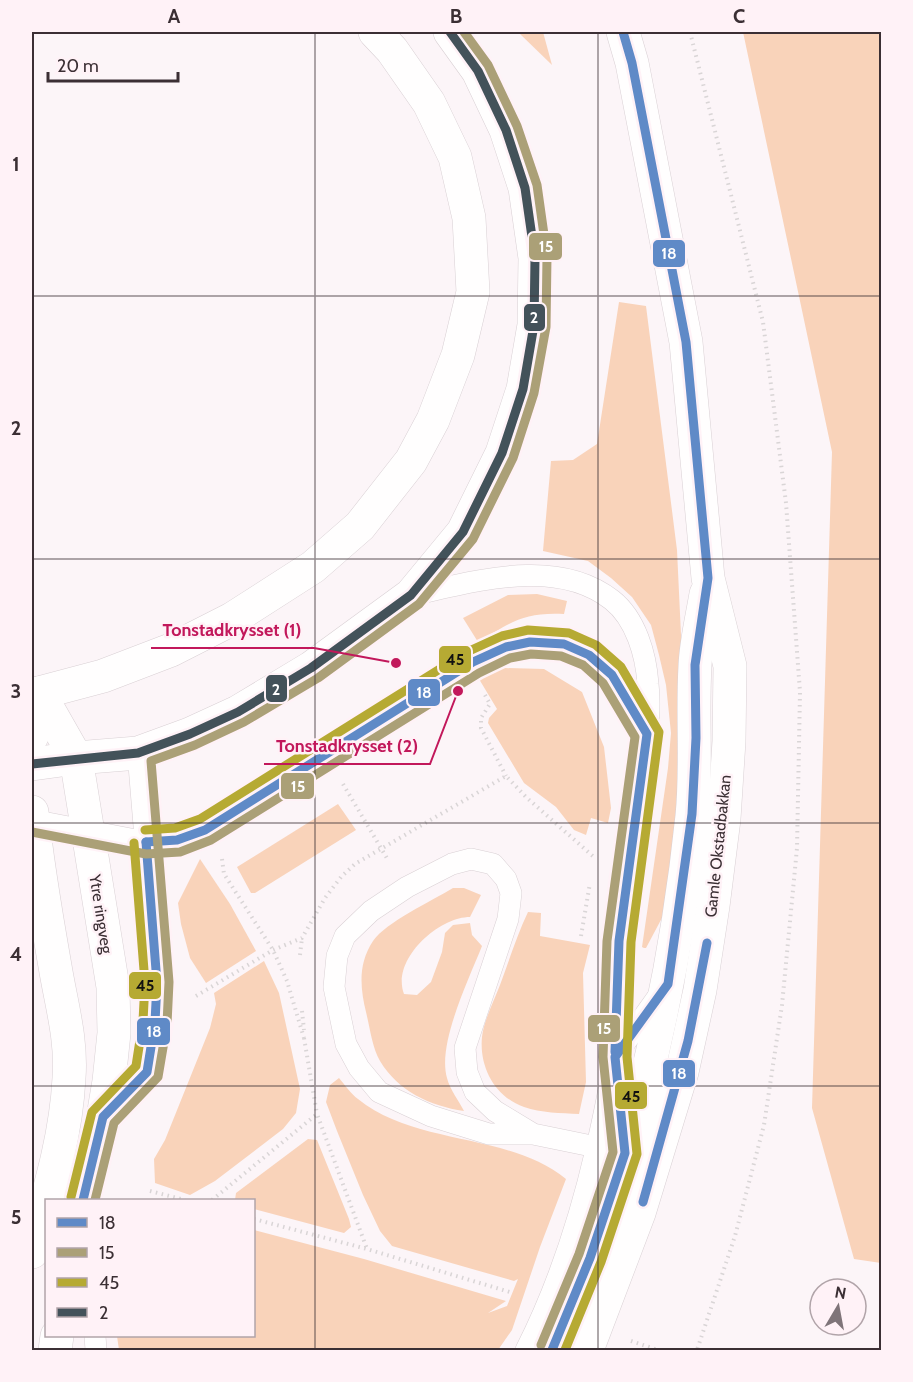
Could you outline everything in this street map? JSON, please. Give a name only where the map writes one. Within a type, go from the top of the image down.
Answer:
[{"type":"main road","points":[[32,736],[35,694],[103,676],[171,650],[232,619],[313,567],[360,526],[411,461],[433,420],[458,355],[472,292],[469,218],[454,157],[429,103],[392,50],[375,32]]},
{"type":"main road","points":[[32,764],[138,753],[190,734],[238,712],[311,668],[411,595],[463,532],[502,453],[523,389],[534,326],[535,258],[525,188],[506,130],[478,71],[450,32]]},
{"type":"main road","name":"Gamle Okstadbakkan","points":[[587,1350],[623,1258],[626,1154],[682,1072],[700,990],[724,819],[729,741],[730,666],[708,578],[686,342],[632,63],[623,32]]},
{"type":"main road","name":"Gamle Okstadbakkan","points":[[552,1350],[590,1258],[626,1154],[668,984],[692,814],[696,738],[695,665],[708,578]]},
{"type":"main road","name":"Ytre ringveg","points":[[35,694],[76,758],[112,987],[114,1033],[109,1081],[103,1117],[83,1199]]},
{"type":"main road","points":[[32,817],[55,967],[68,1028],[70,1077],[65,1124],[47,1199]]},
{"type":"main road","points":[[32,921],[55,967]]},
{"type":"main road","points":[[32,1252],[45,1205]]},
{"type":"lane","points":[[411,595],[496,578],[552,575],[583,584],[612,600],[633,626],[645,655],[649,687],[647,734],[619,941],[615,1057],[626,1154]]},
{"type":"lane","points":[[32,817],[87,832],[146,842],[177,840],[205,830],[473,662],[506,647],[530,642],[564,644],[589,655],[612,675],[647,734]]},
{"type":"lane","points":[[103,1117],[147,1072],[155,1022],[157,983],[138,753]]},
{"type":"lane","points":[[533,1134],[495,1111],[475,1092],[467,1072],[465,1048],[508,919],[511,893],[506,879],[494,864],[471,859],[452,864],[407,887],[371,911],[345,936],[337,956],[334,987],[345,1044],[358,1068],[380,1092],[431,1116],[489,1134],[533,1134],[626,1154]]},
{"type":"lane","points":[[626,1154],[615,1057],[668,984]]},
{"type":"lane","points":[[526,1350],[543,1317],[585,1196],[626,1154]]},
{"type":"path","points":[[479,692],[486,696],[490,704],[481,718],[481,728],[506,776]]},
{"type":"path","points":[[325,754],[380,849],[407,887]]},
{"type":"path","points":[[224,853],[221,861],[224,874],[273,950],[286,981],[304,1038]]},
{"type":"path","points":[[213,1199],[317,1114],[367,1249]]},
{"type":"path","points":[[150,1191],[180,1199]]},
{"type":"path","points":[[255,1219],[367,1249],[513,1293]]},
{"type":"path","points":[[624,1338],[658,1350]]},
{"type":"shaded area","points":[[518,32],[543,32],[552,65]]},
{"type":"shaded area","points":[[743,32],[881,32],[881,1263],[854,1259],[812,1108],[832,452]]},
{"type":"shaded area","points":[[619,302],[646,306],[677,550],[681,635],[678,797],[668,894],[663,916],[646,948],[642,947],[671,733],[666,685],[659,655],[651,625],[632,597],[611,578],[588,561],[543,551],[551,461],[573,460],[597,444]]},
{"type":"shaded area","points":[[537,594],[567,601],[564,614],[538,615],[518,620],[478,642],[463,618],[508,595]]},
{"type":"shaded area","points":[[504,668],[544,669],[582,692],[604,747],[611,808],[608,823],[591,818],[586,835],[574,830],[556,807],[524,783],[488,723],[489,718],[497,709],[479,679],[485,672]]},
{"type":"shaded area","points":[[338,804],[356,830],[255,893],[251,893],[237,867]]},
{"type":"shaded area","points":[[200,859],[230,904],[256,951],[206,983],[190,958],[178,903]]},
{"type":"shaded area","points":[[453,888],[464,888],[481,895],[470,917],[444,924],[420,943],[404,968],[402,981],[404,994],[417,995],[431,982],[442,952],[445,933],[453,925],[470,923],[472,935],[482,946],[450,1030],[445,1064],[448,1082],[464,1111],[427,1101],[406,1089],[387,1072],[373,1044],[362,985],[365,958],[379,934],[398,919]]},
{"type":"shaded area","points":[[528,912],[541,913],[540,936],[590,945],[583,973],[586,1082],[579,1114],[537,1110],[514,1102],[505,1096],[491,1080],[483,1059],[482,1037],[485,1024]]},
{"type":"shaded area","points":[[264,961],[279,993],[300,1089],[296,1113],[283,1129],[215,1181],[190,1195],[155,1183],[154,1159],[165,1140],[210,1028],[216,1004],[214,993]]},
{"type":"shaded area","points":[[339,1078],[355,1097],[381,1114],[434,1133],[517,1153],[543,1164],[566,1179],[512,1330],[498,1350],[119,1350],[117,1337],[255,1337],[255,1230],[364,1259],[506,1301],[488,1313],[507,1306],[518,1279],[514,1281],[392,1246],[380,1231],[337,1131],[326,1102],[330,1085]]},
{"type":"shaded area","points":[[308,1139],[317,1140],[351,1227],[344,1233],[255,1209],[255,1199],[235,1199],[236,1193]]},
{"type":"transit line","name":"2","points":[[32,764],[138,753],[190,734],[238,712],[311,668],[411,595],[463,532],[502,453],[523,389],[534,325],[535,258],[525,188],[506,130],[478,71],[450,32]]},
{"type":"transit line","name":"15","points":[[95,1199],[114,1123],[158,1077],[167,1024],[169,982],[151,761],[195,745],[244,722],[318,678],[419,604],[473,539],[513,458],[534,393],[546,327],[547,256],[537,185],[517,126],[488,65],[464,32]]},
{"type":"transit line","name":"18","points":[[552,1350],[590,1258],[625,1153],[615,1057],[668,984],[692,814],[696,738],[695,665],[708,578],[686,342],[632,63],[623,32]]},
{"type":"transit line","name":"45","points":[[145,830],[175,828],[200,819],[467,652],[502,636],[528,630],[569,633],[596,645],[621,667],[659,732],[631,942],[627,1057],[637,1154],[601,1262],[565,1350]]},
{"type":"transit line","name":"18","points":[[146,842],[177,840],[205,830],[473,662],[506,647],[530,642],[564,644],[589,655],[612,675],[647,734],[619,941],[615,1052]]},
{"type":"transit line","name":"15","points":[[32,832],[146,854],[180,852],[211,840],[479,673],[510,658],[531,654],[561,656],[583,665],[603,683],[635,737],[607,941],[603,1057],[613,1152],[579,1254],[541,1345]]},
{"type":"transit line","name":"18","points":[[83,1199],[103,1117],[147,1072],[155,1022],[157,983],[146,842]]},
{"type":"transit line","name":"45","points":[[71,1197],[92,1112],[136,1066],[143,1021],[145,983],[134,843]]},
{"type":"transit line","name":"18","points":[[643,1202],[688,1041],[707,943]]},
{"type":"place","name":"Tonstadkrysset (1)","points":[[396,663]]},
{"type":"place","name":"Tonstadkrysset (2)","points":[[458,691]]}]
